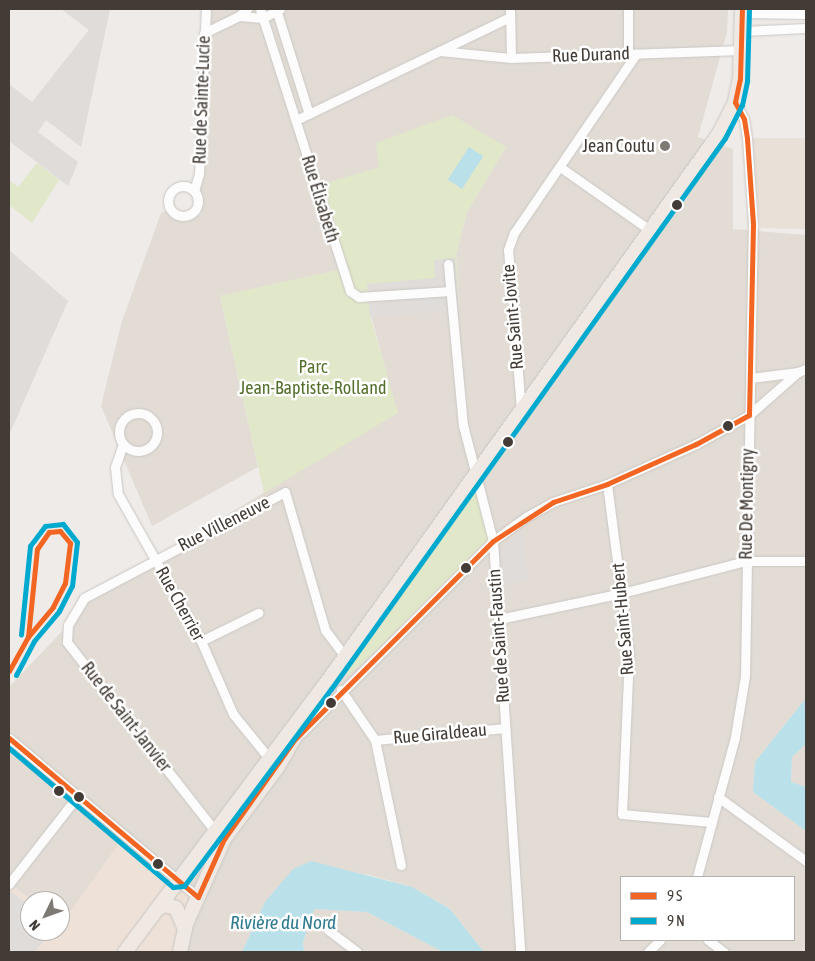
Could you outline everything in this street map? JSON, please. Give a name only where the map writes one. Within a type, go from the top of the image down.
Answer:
[{"type":"main road","points":[[126,952],[268,758],[325,685],[521,410],[652,232],[719,134],[734,102],[740,79],[742,11]]},
{"type":"main road","points":[[180,952],[185,929],[224,839],[294,740],[325,685]]},
{"type":"main road","points":[[158,908],[166,905],[176,908],[185,929]]},
{"type":"street","name":"Rue de Sainte-Lucie","points":[[194,191],[199,174],[206,9]]},
{"type":"street","points":[[204,33],[240,16],[248,9]]},
{"type":"street","points":[[628,9],[632,54]]},
{"type":"street","points":[[240,16],[278,10],[309,114]]},
{"type":"street","points":[[742,11],[806,14]]},
{"type":"street","name":"Rue Élisabeth","points":[[262,13],[354,296],[450,291]]},
{"type":"street","points":[[296,120],[440,51],[510,13],[511,58]]},
{"type":"street","points":[[742,31],[806,28]]},
{"type":"street","name":"Rue Durand","points":[[440,51],[511,58],[742,50]]},
{"type":"street","name":"Rue Saint-Jovite","points":[[521,410],[508,250],[514,233],[560,167],[632,54]]},
{"type":"street","name":"Rue De Montigny","points":[[697,876],[735,738],[745,676],[753,224],[747,138],[744,119],[734,102]]},
{"type":"street","points":[[560,167],[652,232]]},
{"type":"street","name":"Rue de Saint-Faustin","points":[[448,264],[463,425],[493,541],[520,952]]},
{"type":"street","points":[[751,378],[802,371]]},
{"type":"street","points":[[294,740],[341,690],[493,541],[553,502],[607,484],[696,444],[749,415],[802,371]]},
{"type":"street","name":"Rue Cherrier","points":[[123,444],[134,451],[152,445],[157,433],[152,420],[137,413],[126,417],[119,433],[123,444],[115,467],[118,494],[202,641],[233,714],[268,758]]},
{"type":"street","name":"Rue Saint-Hubert","points":[[607,484],[630,654],[622,814],[712,822]]},
{"type":"street","name":"Rue Villeneuve","points":[[84,598],[155,558],[286,492],[325,630],[345,657]]},
{"type":"street","points":[[499,619],[622,593],[746,561],[806,561]]},
{"type":"street","name":"Rue de Saint-Janvier","points":[[84,598],[68,625],[67,642],[214,831]]},
{"type":"street","points":[[202,641],[258,613]]},
{"type":"street","points":[[341,690],[374,740],[401,865]]},
{"type":"street","name":"Rue Giraldeau","points":[[374,740],[505,728]]},
{"type":"street","points":[[9,738],[198,897]]},
{"type":"street","points":[[9,884],[77,797]]},
{"type":"street","points":[[718,797],[806,861]]},
{"type":"street","points":[[328,930],[358,952]]},
{"type":"street","points":[[648,952],[659,941]]},
{"type":"street","points":[[709,941],[724,952]]},
{"type":"shaded area","points":[[61,9],[110,9],[81,147],[46,120],[38,132],[78,162],[68,186],[9,141],[9,84],[32,102],[89,30]]},
{"type":"shaded area","points":[[206,9],[728,9],[727,32],[698,137],[733,149],[733,229],[806,235],[806,698],[755,762],[753,792],[806,831],[806,952],[484,952],[450,909],[412,887],[366,874],[265,902],[242,952],[186,952],[70,925],[70,891],[20,891],[9,883],[9,687],[69,624],[86,599],[397,413],[371,315],[459,309],[456,255],[467,212],[506,147],[380,167],[348,268],[220,296],[258,467],[152,526],[101,406],[122,321],[161,213],[171,209],[181,216],[201,215],[196,154]]},
{"type":"shaded area","points":[[752,138],[806,138],[806,229],[760,228]]},
{"type":"shaded area","points":[[9,250],[68,301],[9,435]]},
{"type":"shaded area","points":[[455,258],[459,310],[370,317],[367,284],[435,278],[434,260]]},
{"type":"shaded area","points":[[522,531],[528,580],[501,585],[498,551]]},
{"type":"shaded area","points":[[806,744],[806,787],[791,782],[792,757]]},
{"type":"shaded area","points":[[122,839],[199,904],[186,952],[9,952],[9,883],[20,891],[20,941],[70,941],[70,912]]},
{"type":"shaded area","points":[[10,891],[20,898],[20,941],[43,941],[35,952],[9,952]]},
{"type":"shaded area","points":[[313,909],[367,912],[443,952],[304,952],[303,942]]},
{"type":"green space","name":"Parc Jean-Baptiste-Rolland","points":[[452,115],[506,147],[467,212],[456,255],[459,310],[370,315],[398,413],[264,493],[220,296],[347,268],[323,184],[379,167],[376,143]]},
{"type":"green space","points":[[37,163],[59,180],[32,223],[9,205],[9,180],[18,187]]},
{"type":"green space","points":[[476,474],[493,541],[349,675],[344,674],[343,668]]},
{"type":"water","points":[[469,147],[483,156],[462,189],[448,180]]},
{"type":"water","points":[[806,698],[806,744],[792,757],[791,782],[806,787],[806,831],[753,792],[755,762]]},
{"type":"water","name":"Rivière du Nord","points":[[311,861],[412,887],[450,909],[484,952],[443,952],[367,912],[314,909],[303,942],[304,952],[242,952],[265,902],[293,869]]},
{"type":"transit line","points":[[9,738],[198,897],[224,839],[294,740],[493,541],[553,502],[607,484],[696,444],[749,415],[753,224],[747,138],[744,119],[735,102],[740,79],[742,9]]},
{"type":"transit line","points":[[9,748],[173,887],[184,886],[331,689],[725,138],[742,105],[747,81],[749,9]]},
{"type":"transit line","points":[[16,675],[34,641],[59,611],[72,586],[77,542],[63,524],[45,526],[30,546],[21,635]]},
{"type":"transit line","points":[[60,531],[70,543],[65,583],[53,607],[28,637],[37,549],[49,532],[60,531]]},
{"type":"transit line","points":[[9,671],[28,637]]},
{"type":"place","name":"Jean Coutu","points":[[665,146]]}]
